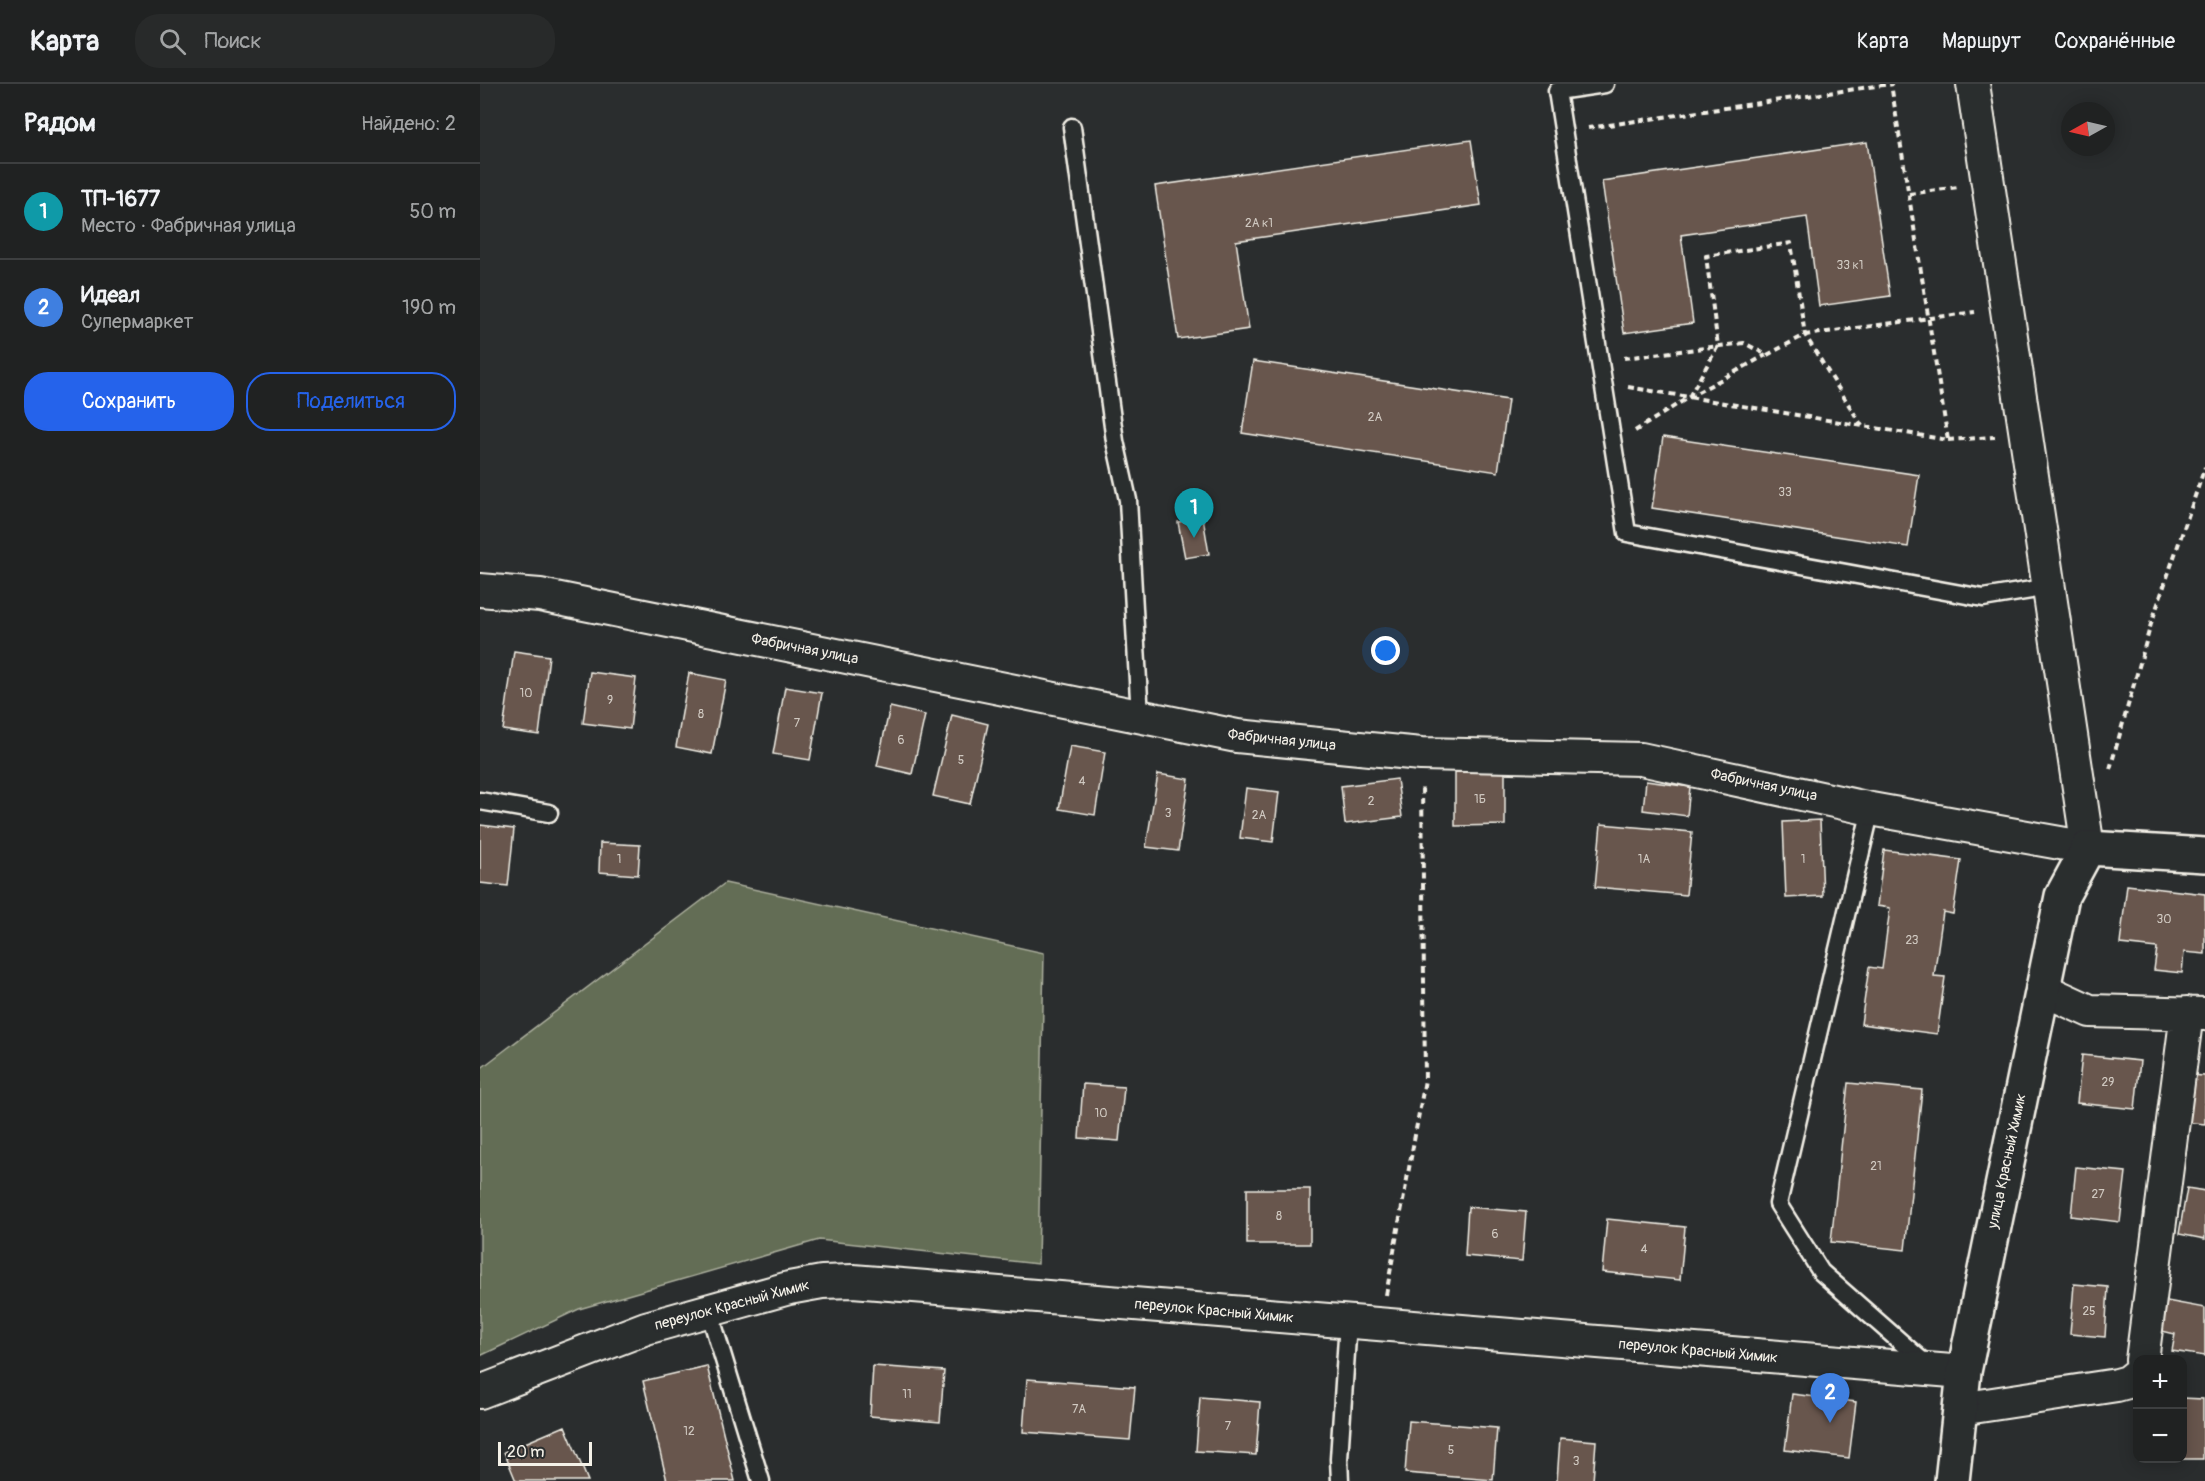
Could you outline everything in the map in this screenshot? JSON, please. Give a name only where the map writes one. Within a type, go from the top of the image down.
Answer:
[{"type":"street","points":[[1973,84],[2088,848],[2205,855]]},
{"type":"street","name":"Фабричная улица","points":[[480,590],[540,596],[1237,736],[1421,754],[1641,759],[1871,809],[2088,848]]},
{"type":"street","name":"улица Красный Химик","points":[[1952,1481],[1964,1372],[2042,989],[2062,896],[2088,848]]},
{"type":"street","points":[[2042,989],[2090,1011],[2196,1013],[2143,1355]]},
{"type":"street","name":"переулок Красный Химик","points":[[480,1392],[646,1328],[789,1288],[822,1282],[853,1281],[1964,1372]]},
{"type":"street","points":[[1960,1409],[2117,1385],[2133,1378]]},
{"type":"lane","points":[[1605,84],[1557,91],[1627,533],[1983,598],[2049,587]]},
{"type":"lane","points":[[1072,128],[1115,441],[1128,500],[1140,717]]},
{"type":"lane","points":[[480,801],[549,813]]},
{"type":"lane","points":[[1871,809],[1778,1204],[1821,1272],[1932,1370]]},
{"type":"lane","points":[[709,1311],[760,1481]]},
{"type":"lane","points":[[1340,1481],[1339,1459],[1348,1322]]},
{"type":"path","points":[[1563,132],[1891,84],[1948,440]]},
{"type":"path","points":[[1909,194],[1965,186]]},
{"type":"path","points":[[1689,398],[1718,346],[1706,256],[1791,243],[1805,335],[1862,426]]},
{"type":"path","points":[[1613,444],[1689,398],[1805,335],[1984,310]]},
{"type":"path","points":[[1600,361],[1744,343],[1767,355]]},
{"type":"path","points":[[1604,383],[1948,440],[2004,436]]},
{"type":"path","points":[[2110,770],[2151,624],[2205,467]]},
{"type":"path","points":[[1380,1325],[1425,1080],[1421,754]]},
{"type":"green space","points":[[725,883],[1044,953],[1038,1264],[819,1240],[579,1309],[480,1356],[480,1069]]},
{"type":"building","points":[[1471,140],[1481,205],[1236,241],[1249,329],[1178,339],[1155,186]]},
{"type":"building","points":[[1867,142],[1890,296],[1819,306],[1807,217],[1681,235],[1693,323],[1624,333],[1602,181]]},
{"type":"building","points":[[1253,361],[1508,400],[1498,472],[1242,433]]},
{"type":"building","points":[[1663,437],[1919,475],[1908,547],[1652,508]]},
{"type":"building","points":[[1203,518],[1209,554],[1185,558],[1178,522]]},
{"type":"building","points":[[514,651],[549,656],[539,735],[503,730]]},
{"type":"building","points":[[590,672],[636,678],[630,729],[583,723]]},
{"type":"building","points":[[689,673],[726,680],[712,754],[676,747]]},
{"type":"building","points":[[785,687],[822,693],[810,760],[773,754]]},
{"type":"building","points":[[890,707],[925,715],[912,774],[877,766]]},
{"type":"building","points":[[952,715],[988,724],[970,804],[933,796]]},
{"type":"building","points":[[1070,746],[1105,752],[1095,815],[1059,809]]},
{"type":"building","points":[[1455,772],[1505,772],[1505,825],[1455,826]]},
{"type":"building","points":[[1158,774],[1189,779],[1178,851],[1146,847]]},
{"type":"building","points":[[1397,779],[1402,817],[1345,824],[1341,786]]},
{"type":"building","points":[[1646,781],[1690,787],[1687,816],[1643,810]]},
{"type":"building","points":[[1246,788],[1279,792],[1273,842],[1240,838]]},
{"type":"building","points":[[1820,820],[1823,896],[1786,898],[1783,822]]},
{"type":"building","points":[[1601,824],[1692,832],[1686,895],[1595,887]]},
{"type":"building","points":[[480,825],[514,829],[508,886],[480,883]]},
{"type":"building","points":[[600,843],[640,845],[638,875],[599,872]]},
{"type":"building","points":[[1884,850],[1961,860],[1953,914],[1943,912],[1934,976],[1945,977],[1937,1034],[1861,1024],[1869,967],[1882,969],[1890,908],[1877,906]]},
{"type":"building","points":[[2127,885],[2205,894],[2205,954],[2184,952],[2182,973],[2154,970],[2157,948],[2120,944]]},
{"type":"building","points":[[2082,1055],[2140,1061],[2135,1109],[2077,1103]]},
{"type":"building","points":[[2186,1075],[2205,1076],[2205,1124],[2183,1122]]},
{"type":"building","points":[[1848,1083],[1922,1090],[1905,1250],[1831,1242]]},
{"type":"building","points":[[1083,1084],[1124,1087],[1119,1141],[1079,1138]]},
{"type":"building","points":[[2076,1167],[2126,1172],[2120,1222],[2071,1216]]},
{"type":"building","points":[[2187,1188],[2205,1191],[2205,1239],[2179,1234]]},
{"type":"building","points":[[1247,1189],[1310,1189],[1310,1244],[1247,1244]]},
{"type":"building","points":[[1468,1207],[1526,1212],[1522,1261],[1465,1256]]},
{"type":"building","points":[[1607,1219],[1685,1227],[1680,1280],[1602,1272]]},
{"type":"building","points":[[2074,1284],[2108,1287],[2105,1337],[2070,1334]]},
{"type":"building","points":[[2167,1301],[2205,1308],[2205,1356],[2172,1351],[2175,1334],[2162,1331]]},
{"type":"building","points":[[707,1366],[735,1481],[667,1481],[643,1381]]},
{"type":"building","points":[[873,1366],[944,1371],[940,1422],[870,1416]]},
{"type":"building","points":[[1027,1379],[1135,1387],[1130,1440],[1023,1432]]},
{"type":"building","points":[[1792,1394],[1856,1402],[1849,1458],[1785,1450]]},
{"type":"building","points":[[1200,1397],[1260,1402],[1256,1455],[1196,1451]]},
{"type":"building","points":[[2187,1398],[2203,1399],[2203,1459],[2187,1459]]},
{"type":"building","points":[[1409,1421],[1497,1428],[1493,1480],[1405,1473]]},
{"type":"building","points":[[565,1426],[588,1481],[516,1481],[504,1452]]},
{"type":"building","points":[[1560,1438],[1596,1441],[1593,1481],[1557,1481]]},
{"type":"place","name":"ТП-1677","points":[[1194,538]]},
{"type":"place","name":"Идеал","points":[[1830,1423]]}]
